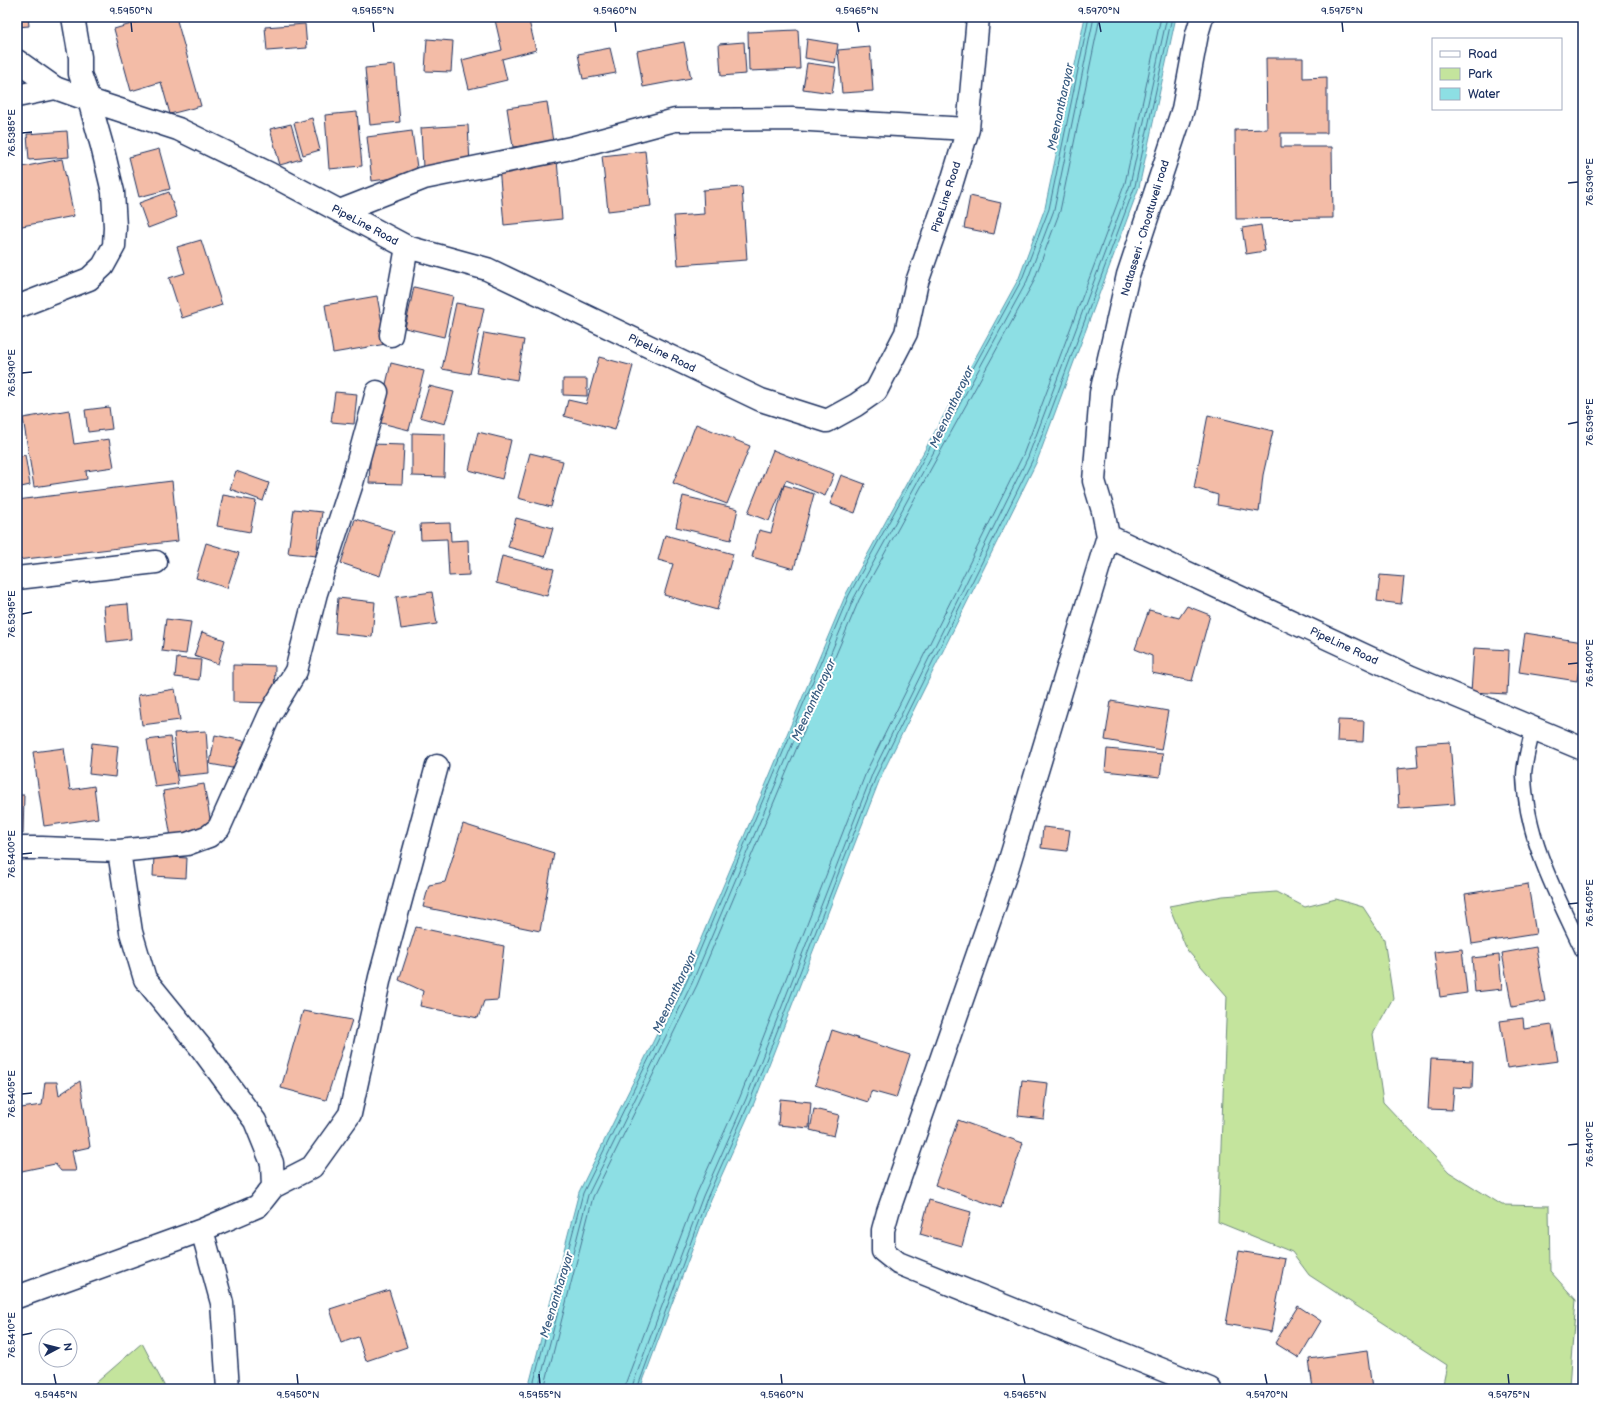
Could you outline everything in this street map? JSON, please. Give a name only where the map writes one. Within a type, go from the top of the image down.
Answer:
[{"type":"street","points":[[17,307],[89,279],[104,266],[114,246],[115,227],[113,192],[102,146],[80,74],[80,57],[73,17]]},
{"type":"street","name":"PipeLine Road","points":[[54,88],[178,129],[270,174],[407,247],[486,269],[761,400],[827,421],[856,405],[876,391],[906,333],[917,282],[952,185],[968,129],[978,17]]},
{"type":"street","name":"Nattasseri - Choottuveli road","points":[[1108,536],[1103,511],[1094,481],[1102,394],[1128,275],[1183,109],[1197,34],[1202,17]]},
{"type":"street","points":[[17,61],[54,88]]},
{"type":"street","points":[[17,96],[54,88]]},
{"type":"street","points":[[340,211],[424,178],[571,148],[675,120],[792,118],[968,129]]},
{"type":"street","points":[[391,334],[407,247]]},
{"type":"street","points":[[17,848],[119,851],[187,844],[209,836],[218,828],[270,714],[296,671],[316,593],[352,483],[377,392]]},
{"type":"street","points":[[1108,536],[1006,873],[888,1212],[883,1230],[883,1251],[898,1263],[1210,1389]]},
{"type":"street","name":"PipeLine Road","points":[[1108,536],[1411,677],[1583,749]]},
{"type":"street","points":[[17,578],[156,562]]},
{"type":"street","points":[[17,1297],[202,1230],[258,1206],[273,1186],[312,1167],[350,1114],[380,977],[437,766]]},
{"type":"street","points":[[119,851],[131,932],[145,979],[202,1049],[256,1121],[272,1163],[273,1186]]},
{"type":"street","points":[[202,1230],[222,1303],[228,1389]]},
{"type":"lane","points":[[1532,728],[1524,775],[1531,827],[1551,883],[1583,951]]},
{"type":"green space","points":[[1276,892],[1305,907],[1336,899],[1363,907],[1384,939],[1393,998],[1373,1034],[1383,1102],[1449,1172],[1502,1205],[1549,1206],[1550,1271],[1576,1300],[1569,1385],[1571,1389],[1442,1389],[1447,1365],[1309,1275],[1292,1252],[1218,1222],[1227,996],[1187,950],[1169,906],[1223,896]]},
{"type":"green space","points":[[142,1343],[166,1389],[89,1389]]},
{"type":"water","name":"Meenantharayar","points":[[1085,17],[1176,17],[1139,187],[1037,461],[881,776],[754,1103],[711,1199],[640,1389],[528,1389],[579,1192],[684,979],[846,594],[1019,278],[1045,208]]},
{"type":"building","points":[[17,17],[28,17],[29,26],[17,27]]},
{"type":"building","points":[[155,17],[176,17],[201,106],[170,114],[161,82],[131,91],[114,29]]},
{"type":"building","points":[[506,17],[528,17],[536,50],[502,59],[507,80],[469,89],[462,60],[502,50],[495,20]]},
{"type":"building","points":[[305,24],[307,48],[267,51],[265,27]]},
{"type":"building","points":[[798,30],[800,69],[749,71],[748,32]]},
{"type":"building","points":[[427,39],[453,41],[451,72],[425,71]]},
{"type":"building","points":[[807,39],[838,44],[835,63],[805,58]]},
{"type":"building","points":[[684,42],[691,78],[643,87],[637,51]]},
{"type":"building","points":[[744,42],[746,74],[721,76],[719,44]]},
{"type":"building","points":[[870,47],[873,91],[842,93],[838,50]]},
{"type":"building","points":[[610,48],[616,73],[583,79],[578,54]]},
{"type":"building","points":[[1266,58],[1303,58],[1303,78],[1327,77],[1327,133],[1281,133],[1281,147],[1332,147],[1333,218],[1236,219],[1235,130],[1267,129]]},
{"type":"building","points":[[807,63],[836,67],[832,93],[803,89]]},
{"type":"building","points":[[395,65],[400,122],[370,125],[365,68]]},
{"type":"building","points":[[547,102],[553,142],[513,147],[507,108]]},
{"type":"building","points":[[357,112],[362,166],[329,169],[325,115]]},
{"type":"building","points":[[312,118],[320,150],[303,155],[294,123]]},
{"type":"building","points":[[291,124],[301,159],[280,165],[270,129]]},
{"type":"building","points":[[468,125],[470,165],[423,168],[421,128]]},
{"type":"building","points":[[67,131],[69,157],[29,160],[27,134]]},
{"type":"building","points":[[412,131],[418,175],[372,181],[367,137]]},
{"type":"building","points":[[159,149],[170,189],[139,197],[129,157]]},
{"type":"building","points":[[645,151],[651,206],[608,211],[602,156]]},
{"type":"building","points":[[62,159],[74,216],[17,227],[17,168]]},
{"type":"building","points":[[557,160],[562,219],[504,225],[499,166]]},
{"type":"building","points":[[742,187],[747,260],[678,265],[674,216],[704,214],[703,190]]},
{"type":"building","points":[[169,192],[177,217],[148,228],[139,203]]},
{"type":"building","points":[[970,196],[1001,203],[994,234],[964,228]]},
{"type":"building","points":[[1261,225],[1265,251],[1246,254],[1242,228]]},
{"type":"building","points":[[201,240],[222,305],[182,318],[169,278],[185,273],[177,247]]},
{"type":"building","points":[[414,287],[453,296],[444,337],[405,328]]},
{"type":"building","points":[[377,296],[386,344],[333,353],[325,305]]},
{"type":"building","points":[[456,303],[484,308],[470,374],[442,369]]},
{"type":"building","points":[[484,333],[524,340],[517,380],[476,373]]},
{"type":"building","points":[[599,357],[633,366],[615,430],[564,416],[568,400],[586,404]]},
{"type":"building","points":[[391,363],[424,371],[409,430],[377,422]]},
{"type":"building","points":[[563,379],[587,379],[587,396],[563,395]]},
{"type":"building","points":[[429,386],[454,392],[445,424],[420,417]]},
{"type":"building","points":[[335,392],[357,394],[354,424],[331,422]]},
{"type":"building","points":[[109,407],[112,429],[88,432],[85,410]]},
{"type":"building","points":[[69,410],[74,444],[109,439],[114,467],[86,471],[87,479],[34,487],[23,418]]},
{"type":"building","points":[[1208,415],[1273,431],[1263,475],[1259,512],[1217,505],[1218,495],[1194,488]]},
{"type":"building","points":[[696,424],[750,446],[727,504],[673,483]]},
{"type":"building","points":[[478,432],[511,440],[502,479],[469,470]]},
{"type":"building","points":[[412,433],[445,434],[444,477],[412,476]]},
{"type":"building","points":[[371,444],[404,445],[402,484],[369,483]]},
{"type":"building","points":[[773,450],[834,474],[825,496],[786,480],[769,521],[748,513]]},
{"type":"building","points":[[530,453],[563,461],[551,507],[518,498]]},
{"type":"building","points":[[25,455],[30,485],[17,488],[17,457]]},
{"type":"building","points":[[236,471],[269,483],[263,501],[230,489]]},
{"type":"building","points":[[841,475],[865,484],[855,513],[830,504]]},
{"type":"building","points":[[172,481],[178,541],[17,560],[17,500]]},
{"type":"building","points":[[784,485],[814,494],[794,569],[752,557],[759,530],[771,533]]},
{"type":"building","points":[[223,495],[256,501],[250,532],[217,526]]},
{"type":"building","points":[[683,496],[738,509],[731,540],[676,527]]},
{"type":"building","points":[[294,509],[322,512],[316,556],[288,553]]},
{"type":"building","points":[[516,518],[553,528],[545,557],[508,547]]},
{"type":"building","points":[[355,519],[394,531],[380,576],[341,563]]},
{"type":"building","points":[[1581,521],[1583,521],[1583,539]]},
{"type":"building","points":[[450,523],[451,541],[468,540],[469,575],[449,576],[447,539],[421,540],[420,524]]},
{"type":"building","points":[[665,535],[733,554],[717,610],[664,595],[673,564],[658,560]]},
{"type":"building","points":[[206,543],[239,553],[227,588],[196,578]]},
{"type":"building","points":[[502,556],[554,569],[547,596],[496,583]]},
{"type":"building","points":[[1380,575],[1404,577],[1401,604],[1377,601]]},
{"type":"building","points":[[432,592],[437,624],[401,629],[396,597]]},
{"type":"building","points":[[338,598],[375,602],[372,637],[335,633]]},
{"type":"building","points":[[128,604],[131,639],[107,642],[104,606]]},
{"type":"building","points":[[1187,606],[1210,615],[1192,681],[1152,673],[1152,656],[1135,649],[1149,610],[1179,618]]},
{"type":"building","points":[[166,619],[191,622],[186,654],[162,651]]},
{"type":"building","points":[[202,632],[225,640],[218,664],[194,656]]},
{"type":"building","points":[[1525,633],[1583,642],[1577,681],[1519,672]]},
{"type":"building","points":[[1474,648],[1509,650],[1507,694],[1471,692]]},
{"type":"building","points":[[177,658],[201,660],[199,680],[175,677]]},
{"type":"building","points":[[233,665],[275,666],[274,703],[233,702]]},
{"type":"building","points":[[17,667],[20,667],[21,687],[17,687]]},
{"type":"building","points":[[175,689],[180,720],[142,725],[138,695]]},
{"type":"building","points":[[1111,701],[1168,711],[1161,750],[1105,740]]},
{"type":"building","points":[[1338,720],[1364,721],[1363,742],[1337,741]]},
{"type":"building","points":[[206,731],[209,773],[178,776],[174,733]]},
{"type":"building","points":[[215,735],[248,742],[243,770],[210,764]]},
{"type":"building","points":[[170,737],[178,784],[155,787],[147,740]]},
{"type":"building","points":[[1450,742],[1455,804],[1399,808],[1397,769],[1418,767],[1416,744]]},
{"type":"building","points":[[92,743],[118,746],[115,777],[89,774]]},
{"type":"building","points":[[64,748],[70,790],[94,786],[98,818],[44,826],[33,752]]},
{"type":"building","points":[[1107,749],[1163,754],[1160,777],[1105,771]]},
{"type":"building","points":[[204,784],[212,830],[171,837],[163,791]]},
{"type":"building","points":[[17,795],[24,795],[23,834],[17,833]]},
{"type":"building","points":[[463,824],[554,853],[540,931],[423,907],[429,885],[445,882]]},
{"type":"building","points":[[1043,827],[1070,830],[1067,851],[1041,848]]},
{"type":"building","points":[[154,856],[187,858],[186,878],[153,876]]},
{"type":"building","points":[[1528,884],[1536,934],[1472,944],[1465,894]]},
{"type":"building","points":[[416,927],[504,946],[498,1000],[484,1001],[478,1018],[420,1006],[423,991],[399,980]]},
{"type":"building","points":[[1536,947],[1545,1001],[1512,1007],[1502,953]]},
{"type":"building","points":[[1462,949],[1467,993],[1440,997],[1434,952]]},
{"type":"building","points":[[1499,955],[1502,989],[1475,992],[1472,958]]},
{"type":"building","points":[[303,1011],[352,1020],[326,1100],[281,1088]]},
{"type":"building","points":[[1523,1018],[1524,1029],[1552,1025],[1558,1061],[1507,1068],[1500,1021]]},
{"type":"building","points":[[832,1030],[910,1055],[896,1098],[871,1091],[868,1102],[815,1085]]},
{"type":"building","points":[[1431,1059],[1473,1061],[1472,1088],[1454,1087],[1452,1110],[1428,1109]]},
{"type":"building","points":[[1022,1080],[1048,1083],[1044,1119],[1018,1116]]},
{"type":"building","points":[[80,1081],[90,1147],[72,1151],[76,1171],[61,1171],[55,1164],[17,1172],[17,1100],[21,1108],[42,1105],[45,1082],[57,1082],[59,1095]]},
{"type":"building","points":[[780,1099],[811,1102],[809,1128],[778,1125]]},
{"type":"building","points":[[814,1109],[839,1115],[834,1136],[810,1130]]},
{"type":"building","points":[[958,1120],[1023,1143],[1001,1208],[935,1185]]},
{"type":"building","points":[[929,1200],[971,1212],[962,1246],[920,1234]]},
{"type":"building","points":[[1239,1251],[1285,1259],[1271,1332],[1226,1324]]},
{"type":"building","points":[[389,1290],[407,1347],[366,1361],[358,1337],[341,1343],[330,1309]]},
{"type":"building","points":[[1298,1306],[1321,1321],[1299,1358],[1275,1343]]},
{"type":"building","points":[[1367,1351],[1372,1389],[1313,1389],[1309,1359]]}]
